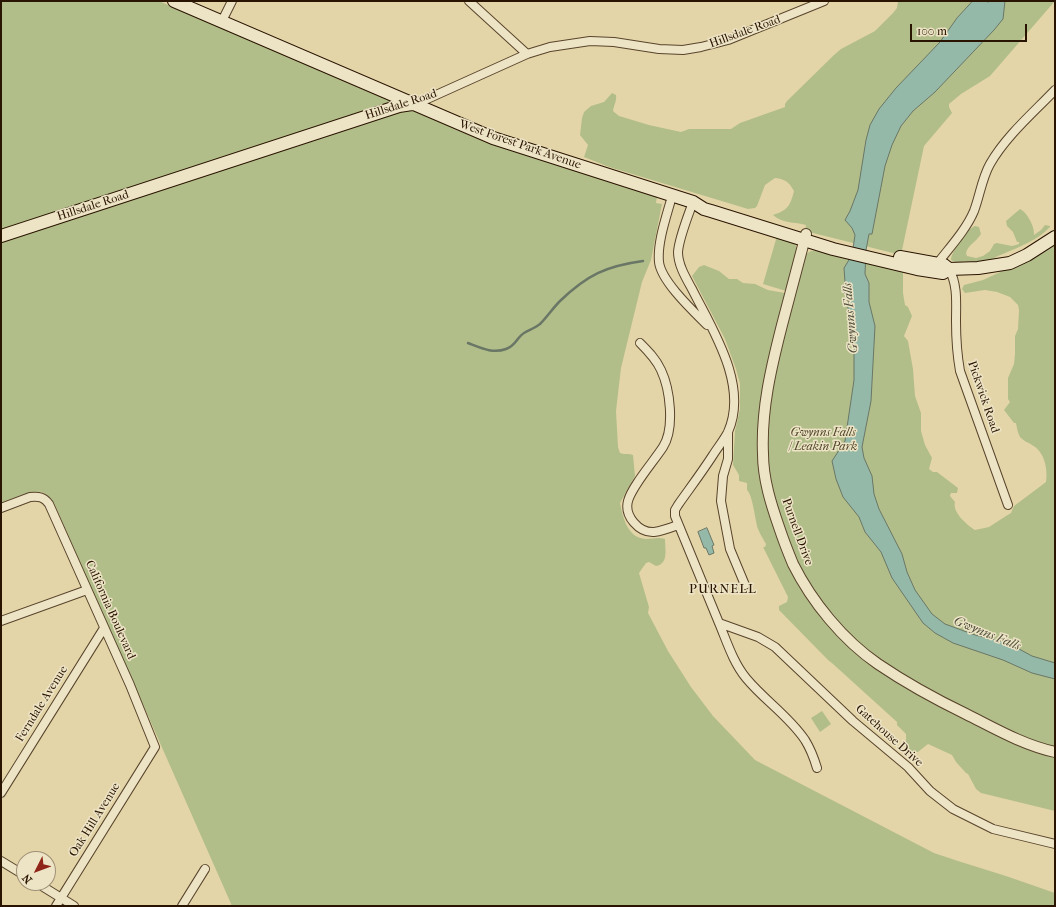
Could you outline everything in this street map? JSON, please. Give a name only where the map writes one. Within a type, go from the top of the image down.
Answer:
[{"type":"main road","name":"West Forest Park Avenue","points":[[174,1],[493,138],[672,196],[693,202],[703,202],[833,246],[886,258]]},
{"type":"main road","name":"Hillsdale Road","points":[[1,236],[399,106],[412,104]]},
{"type":"main road","points":[[996,265],[1005,258],[1031,245],[1055,228]]},
{"type":"main road","points":[[886,258],[928,271],[943,273],[949,269],[978,268],[1010,263],[1027,255],[1055,237]]},
{"type":"main road","points":[[886,258],[944,264],[949,269]]},
{"type":"street","points":[[222,21],[232,1]]},
{"type":"street","points":[[469,1],[527,54]]},
{"type":"street","name":"Hillsdale Road","points":[[412,104],[425,100],[527,54],[564,44],[590,41],[614,42],[666,50],[683,50],[728,40],[824,1]]},
{"type":"street","points":[[937,264],[970,220],[990,164],[1011,136],[1055,90]]},
{"type":"street","points":[[672,196],[661,238],[659,254],[660,267],[672,287],[713,332]]},
{"type":"street","points":[[693,202],[679,245],[679,259],[685,276],[725,355],[732,384],[734,397],[733,413],[728,432],[728,459],[722,482],[721,501],[730,549],[745,585]]},
{"type":"street","name":"Purnell Drive","points":[[805,237],[771,368],[763,416],[763,457],[767,484],[774,512],[793,564],[806,588],[840,631],[876,663],[930,696],[1007,735],[1030,745],[1055,752]]},
{"type":"street","name":"Pickwick Road","points":[[949,269],[954,278],[956,287],[957,356],[960,371],[1008,505]]},
{"type":"street","points":[[640,343],[655,360],[661,370],[669,399],[670,428],[664,445],[630,495],[627,508],[632,520],[646,531],[660,531],[678,525]]},
{"type":"street","points":[[728,432],[674,510],[674,516],[731,652],[745,677],[757,691],[789,720],[798,731],[805,740],[817,768]]},
{"type":"street","name":"California Boulevard","points":[[1,508],[30,497],[43,498],[50,504],[130,685],[155,747]]},
{"type":"street","points":[[1,621],[87,590]]},
{"type":"street","name":"Gatehouse Drive","points":[[719,623],[758,637],[775,647],[853,720],[908,767],[930,791],[953,810],[993,829],[1055,844]]},
{"type":"street","name":"Ferndale Avenue","points":[[1,793],[104,628]]},
{"type":"street","name":"Oak Hill Avenue","points":[[56,906],[155,747]]},
{"type":"street","points":[[1,861],[16,870]]},
{"type":"street","points":[[182,906],[205,869]]},
{"type":"street","points":[[50,891],[74,906]]},
{"type":"green space","points":[[1,1],[159,1],[485,142],[657,197],[656,203],[662,204],[651,260],[642,282],[621,368],[616,411],[618,447],[620,453],[633,455],[635,476],[620,503],[627,526],[634,535],[640,538],[665,539],[665,559],[663,562],[656,566],[649,562],[646,563],[639,573],[649,607],[648,613],[668,651],[691,687],[713,716],[755,760],[934,853],[1055,893],[1055,906],[232,906],[54,503],[46,494],[42,492],[32,492],[1,503]]},
{"type":"green space","points":[[898,1],[1055,1],[990,76],[961,94],[949,104],[952,113],[924,146],[901,255],[805,231],[806,225],[776,218],[773,215],[788,207],[794,191],[788,183],[781,179],[775,178],[765,185],[757,206],[755,208],[748,209],[609,167],[584,157],[588,145],[580,135],[584,112],[591,106],[604,102],[612,93],[616,95],[613,111],[619,116],[649,125],[681,132],[689,129],[731,129],[740,123],[785,107],[787,101],[841,49],[875,31],[897,8]]},
{"type":"green space","points":[[1020,209],[1030,220],[1034,235],[1045,225],[1050,227],[1040,236],[1028,243],[990,260],[982,262],[957,263],[951,260],[960,241],[968,231],[975,226],[979,227],[981,234],[968,248],[966,253],[967,256],[976,258],[983,256],[990,251],[994,244],[997,243],[1012,246],[1019,244],[1013,232],[1007,226],[1006,221]]},
{"type":"green space","points":[[777,236],[792,241],[797,250],[786,291],[763,284]]},
{"type":"green space","name":"Gwynns Falls / Leakin Park","points":[[1055,240],[1055,749],[1011,734],[885,666],[856,642],[833,618],[799,569],[771,489],[765,442],[766,406],[806,254],[811,251],[819,250],[903,271],[903,293],[905,305],[908,307],[912,316],[904,336],[908,341],[913,369],[915,396],[921,413],[921,431],[925,445],[932,458],[929,469],[933,472],[937,472],[958,488],[957,493],[951,493],[950,496],[955,502],[958,514],[964,522],[975,530],[989,527],[1011,513],[1014,506],[1046,482],[1047,477],[1045,462],[1040,452],[1021,438],[1018,433],[1016,423],[1014,423],[1004,410],[1010,402],[1008,399],[1008,378],[1014,364],[1015,336],[1018,329],[1018,305],[1010,297],[997,292],[985,290],[965,293],[962,289],[964,285],[983,280],[1022,262]]},
{"type":"green space","points":[[704,265],[719,271],[729,279],[737,279],[743,283],[755,284],[768,290],[785,293],[759,437],[782,546],[851,646],[1020,746],[1055,758],[1055,811],[981,793],[976,789],[968,774],[956,762],[952,755],[928,744],[918,752],[912,752],[906,747],[906,734],[897,725],[897,722],[828,660],[779,610],[779,606],[787,602],[788,597],[763,547],[765,547],[766,544],[758,529],[752,503],[747,490],[747,483],[739,481],[739,475],[733,465],[735,431],[740,409],[740,384],[725,339],[692,276],[699,267]]},
{"type":"green space","points":[[822,711],[831,724],[820,732],[811,718]]},
{"type":"shaded area","name":"Gwynns Falls","points":[[973,1],[1005,1],[1003,19],[935,92],[913,111],[901,126],[892,145],[885,166],[872,234],[869,234],[866,250],[865,274],[869,283],[869,302],[875,326],[871,401],[862,447],[864,458],[872,476],[874,494],[879,509],[902,554],[907,572],[915,590],[932,614],[945,624],[975,635],[1008,643],[1032,656],[1055,663],[1055,679],[1032,673],[1003,660],[953,643],[935,633],[923,623],[892,578],[881,552],[865,532],[859,517],[843,497],[836,479],[832,461],[845,441],[854,380],[854,330],[851,315],[846,303],[846,296],[843,290],[845,282],[844,268],[852,255],[855,235],[852,228],[845,220],[858,190],[866,140],[870,125],[879,109],[896,88],[940,42],[957,18]]},
{"type":"shaded area","points":[[707,528],[714,545],[712,546],[714,553],[709,555],[706,548],[704,548],[698,532]]},
{"type":"waterway","points":[[468,343],[492,351],[509,348],[522,335],[540,324],[560,301],[588,278],[608,269],[643,261]]},
{"type":"district","name":"PURNELL","points":[[723,590]]}]
